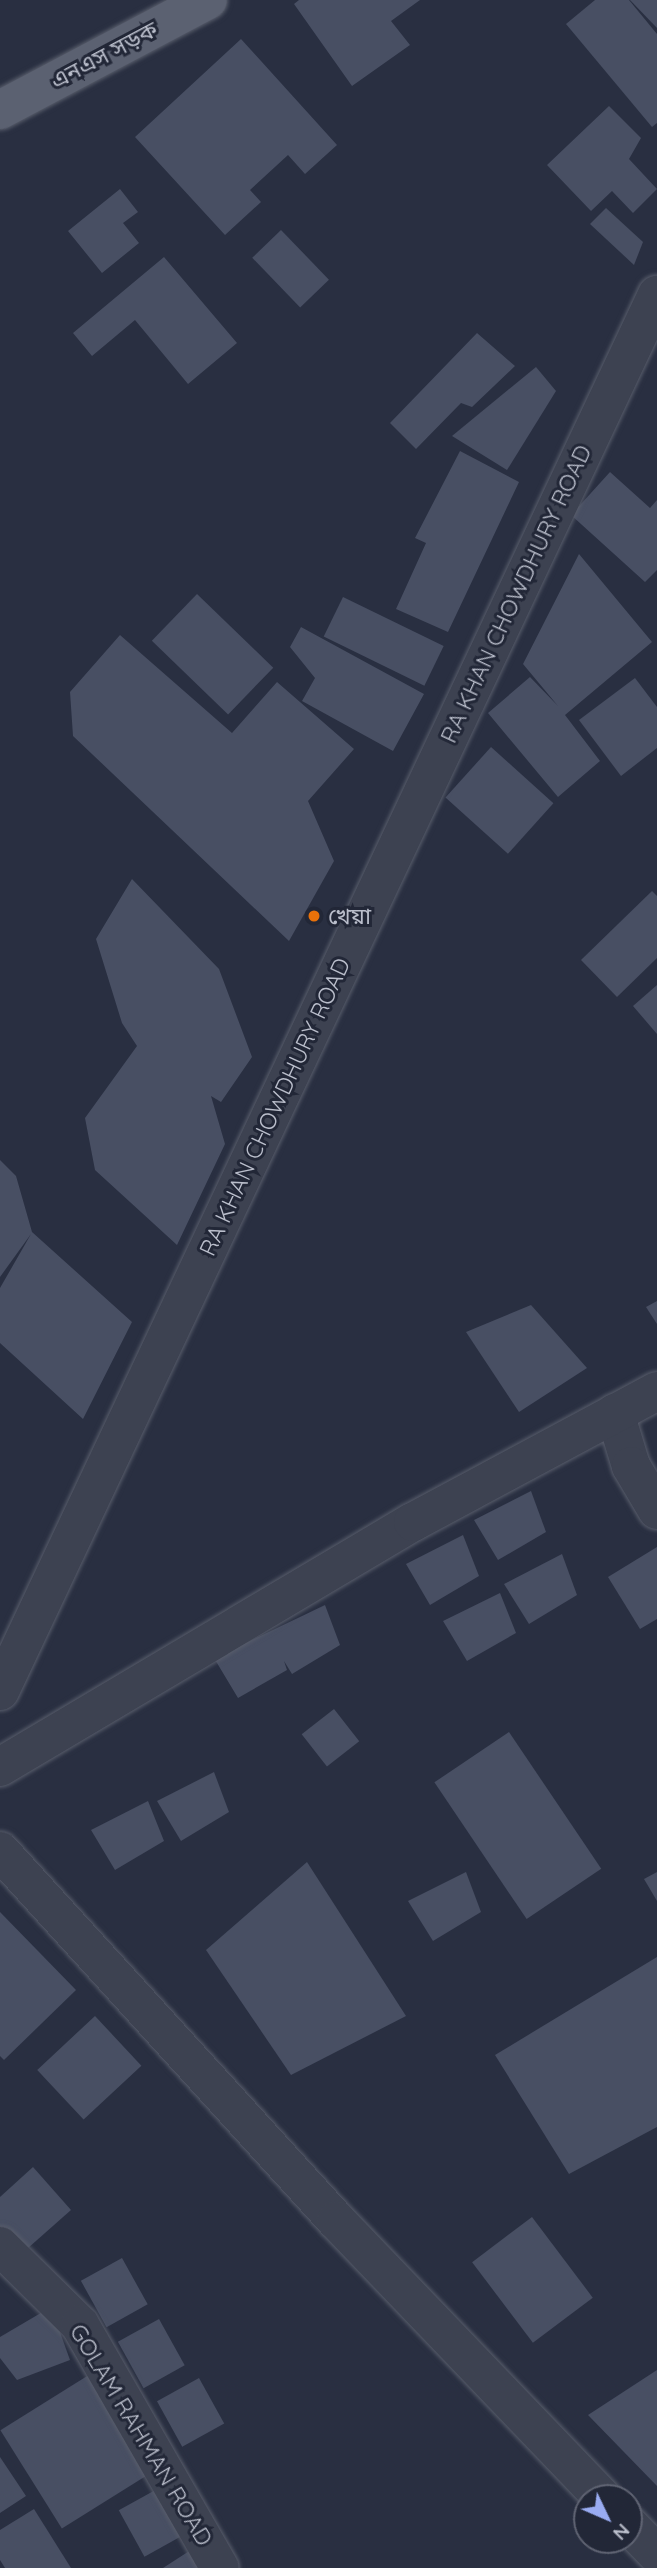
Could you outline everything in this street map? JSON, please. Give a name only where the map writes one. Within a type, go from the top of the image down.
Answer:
[{"type":"main road","name":"এনএস সড়ক","points":[[0,110],[208,0]]},
{"type":"street","name":"RA KHAN CHOWDHURY ROAD","points":[[0,1691],[657,295]]},
{"type":"street","points":[[0,1767],[413,1522],[657,1391]]},
{"type":"street","points":[[615,1413],[631,1466],[657,1510]]},
{"type":"street","points":[[0,1851],[336,2220],[590,2484]]},
{"type":"street","name":"GOLAM RAHMAN ROAD","points":[[0,2246],[80,2325],[220,2568]]},
{"type":"street","points":[[643,2540],[657,2554]]},
{"type":"building","points":[[299,0],[420,0],[391,21],[410,45],[352,86],[294,4]]},
{"type":"building","points":[[595,0],[629,0],[657,34],[657,123],[652,127],[566,24]]},
{"type":"building","points":[[630,0],[657,0],[657,28]]},
{"type":"building","points":[[241,39],[337,145],[305,174],[288,155],[250,190],[261,202],[225,235],[135,137]]},
{"type":"building","points":[[609,106],[641,138],[629,159],[657,189],[633,213],[612,191],[591,211],[547,165]]},
{"type":"building","points":[[120,189],[138,212],[123,223],[139,243],[102,273],[68,231]]},
{"type":"building","points":[[606,208],[643,242],[634,265],[590,224]]},
{"type":"building","points":[[281,230],[329,280],[300,307],[252,258]]},
{"type":"building","points":[[164,257],[237,343],[188,384],[135,320],[92,356],[73,333]]},
{"type":"building","points":[[477,333],[515,366],[472,407],[461,403],[416,449],[390,423]]},
{"type":"building","points":[[536,367],[556,391],[507,470],[452,436]]},
{"type":"building","points":[[460,451],[519,482],[448,632],[396,609],[426,543],[415,538]]},
{"type":"building","points":[[610,472],[650,508],[657,500],[657,570],[645,582],[571,515]]},
{"type":"building","points":[[579,554],[652,642],[565,715],[600,761],[558,797],[488,713],[530,677],[558,706],[523,664]]},
{"type":"building","points":[[197,594],[273,668],[228,714],[152,641]]},
{"type":"building","points":[[343,597],[444,646],[424,686],[324,637]]},
{"type":"building","points":[[301,627],[424,694],[393,751],[302,701],[315,678],[290,647]]},
{"type":"building","points":[[120,635],[232,733],[277,682],[354,749],[308,801],[334,861],[289,941],[73,736],[70,692]]},
{"type":"building","points":[[635,678],[657,707],[657,748],[621,776],[579,720]]},
{"type":"building","points":[[491,747],[553,803],[508,854],[445,798]]},
{"type":"building","points":[[132,879],[219,969],[252,1057],[221,1102],[211,1096],[225,1144],[177,1245],[95,1170],[85,1118],[137,1046],[122,1023],[96,939]]},
{"type":"building","points":[[652,891],[657,896],[657,958],[617,997],[581,960]]},
{"type":"building","points":[[657,985],[657,1034],[633,1006]]},
{"type":"building","points":[[0,1160],[16,1176],[32,1232],[132,1322],[83,1419],[0,1343],[0,1288],[31,1234],[0,1277]]},
{"type":"building","points":[[657,1301],[657,1324],[646,1307]]},
{"type":"building","points":[[531,1305],[587,1368],[519,1412],[466,1332]]},
{"type":"building","points":[[531,1491],[546,1532],[498,1560],[474,1520]]},
{"type":"building","points":[[463,1535],[479,1576],[430,1605],[406,1564]]},
{"type":"building","points":[[657,1547],[657,1619],[640,1629],[608,1577]]},
{"type":"building","points":[[562,1554],[577,1595],[529,1624],[504,1584]]},
{"type":"building","points":[[500,1593],[516,1633],[467,1661],[443,1621]]},
{"type":"building","points":[[325,1605],[340,1645],[292,1674],[284,1661],[287,1670],[238,1698],[214,1658]]},
{"type":"building","points":[[334,1709],[359,1741],[327,1767],[302,1734]]},
{"type":"building","points":[[509,1732],[601,1869],[527,1919],[434,1782]]},
{"type":"building","points":[[214,1772],[229,1812],[181,1841],[157,1801]]},
{"type":"building","points":[[148,1801],[164,1841],[115,1870],[91,1830]]},
{"type":"building","points":[[307,1862],[406,2016],[291,2075],[206,1950]]},
{"type":"building","points":[[466,1872],[481,1912],[433,1941],[408,1901]]},
{"type":"building","points":[[657,1872],[657,1901],[644,1879]]},
{"type":"building","points":[[0,1912],[76,1990],[4,2060],[0,2056]]},
{"type":"building","points":[[657,1957],[657,2127],[569,2174],[495,2055]]},
{"type":"building","points":[[95,2016],[141,2066],[84,2120],[37,2070]]},
{"type":"building","points":[[33,2167],[71,2210],[19,2256],[0,2233],[0,2197]]},
{"type":"building","points":[[532,2217],[593,2298],[533,2343],[472,2262]]},
{"type":"building","points":[[122,2258],[148,2304],[107,2327],[81,2281]]},
{"type":"building","points":[[51,2307],[70,2360],[17,2380],[0,2358],[0,2337]]},
{"type":"building","points":[[159,2319],[185,2365],[144,2388],[118,2342]]},
{"type":"building","points":[[657,2370],[657,2486],[588,2415]]},
{"type":"building","points":[[92,2373],[153,2471],[62,2529],[0,2430]]},
{"type":"building","points":[[199,2378],[224,2423],[182,2447],[157,2401]]},
{"type":"building","points":[[0,2457],[26,2496],[0,2513]]},
{"type":"building","points":[[159,2488],[185,2534],[144,2557],[119,2510]]},
{"type":"building","points":[[34,2509],[71,2568],[5,2568],[0,2560],[0,2530]]},
{"type":"building","points":[[197,2546],[211,2568],[163,2568]]},
{"type":"place","name":"খেয়া","points":[[314,916]]}]
